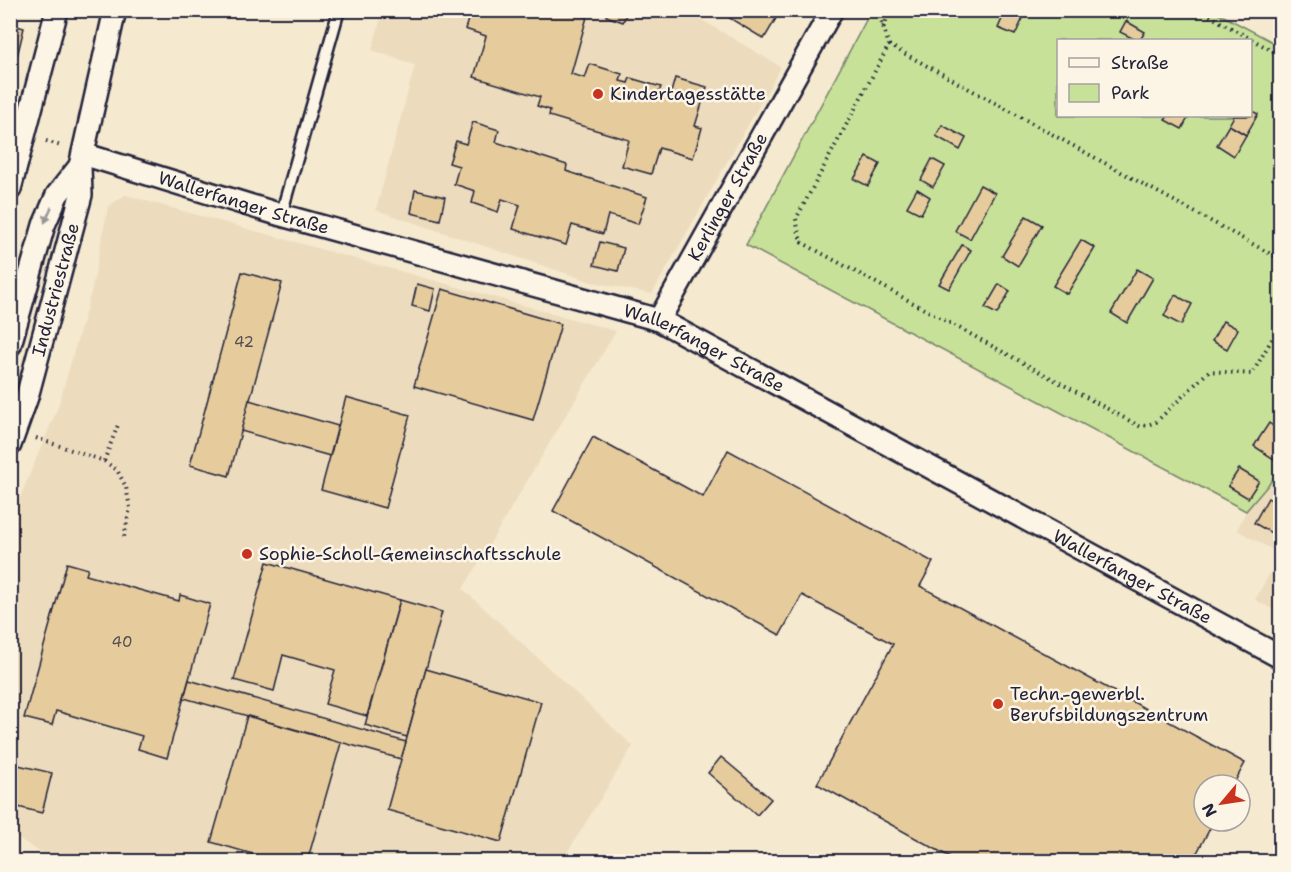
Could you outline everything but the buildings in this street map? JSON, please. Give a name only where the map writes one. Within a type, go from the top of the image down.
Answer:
[{"type":"street","name":"Industriestraße","points":[[13,438],[27,397],[81,195],[81,160],[116,10]]},
{"type":"street","name":"Kerlinger Straße","points":[[659,320],[832,10]]},
{"type":"street","points":[[10,189],[56,11]]},
{"type":"street","name":"Industriestraße","points":[[10,345],[44,225],[57,195],[81,160]]},
{"type":"street","name":"Wallerfanger Straße","points":[[81,160],[659,320],[1281,657]]},
{"type":"lane","points":[[281,215],[339,10]]},
{"type":"path","points":[[878,10],[889,45],[1281,259]]},
{"type":"path","points":[[883,27],[892,10]]},
{"type":"path","points":[[1199,10],[1252,39]]},
{"type":"path","points":[[1252,39],[1281,55]]},
{"type":"path","points":[[889,45],[796,219],[801,242],[1141,428],[1156,422],[1209,371],[1252,374],[1281,326]]},
{"type":"path","points":[[25,134],[81,160]]},
{"type":"path","points":[[104,461],[118,425]]},
{"type":"path","points":[[13,438],[104,461],[117,470],[126,488],[130,508],[124,537]]},
{"type":"shaded area","points":[[685,10],[781,67],[652,294],[592,282],[376,210],[415,65],[372,50],[383,11]]},
{"type":"shaded area","name":"Sophie-Scholl-Gemeinschaftsschule","points":[[125,195],[616,331],[463,589],[633,746],[562,861],[56,862],[11,834],[11,519],[58,407],[92,289],[108,207]]},
{"type":"shaded area","points":[[1280,471],[1280,554],[1237,530],[1246,511]]},
{"type":"shaded area","points":[[1280,554],[1280,613],[1255,600]]},
{"type":"green space","points":[[871,11],[1214,11],[1280,46],[1280,471],[1246,511],[746,245]]},
{"type":"place","name":"Kindertagesstätte","points":[[598,94]]},
{"type":"place","name":"Sophie-Scholl-Gemeinschaftsschule","points":[[247,554]]},
{"type":"place","name":"Techn.-gewerbl. Berufsbildungszentrum","points":[[998,704]]}]
